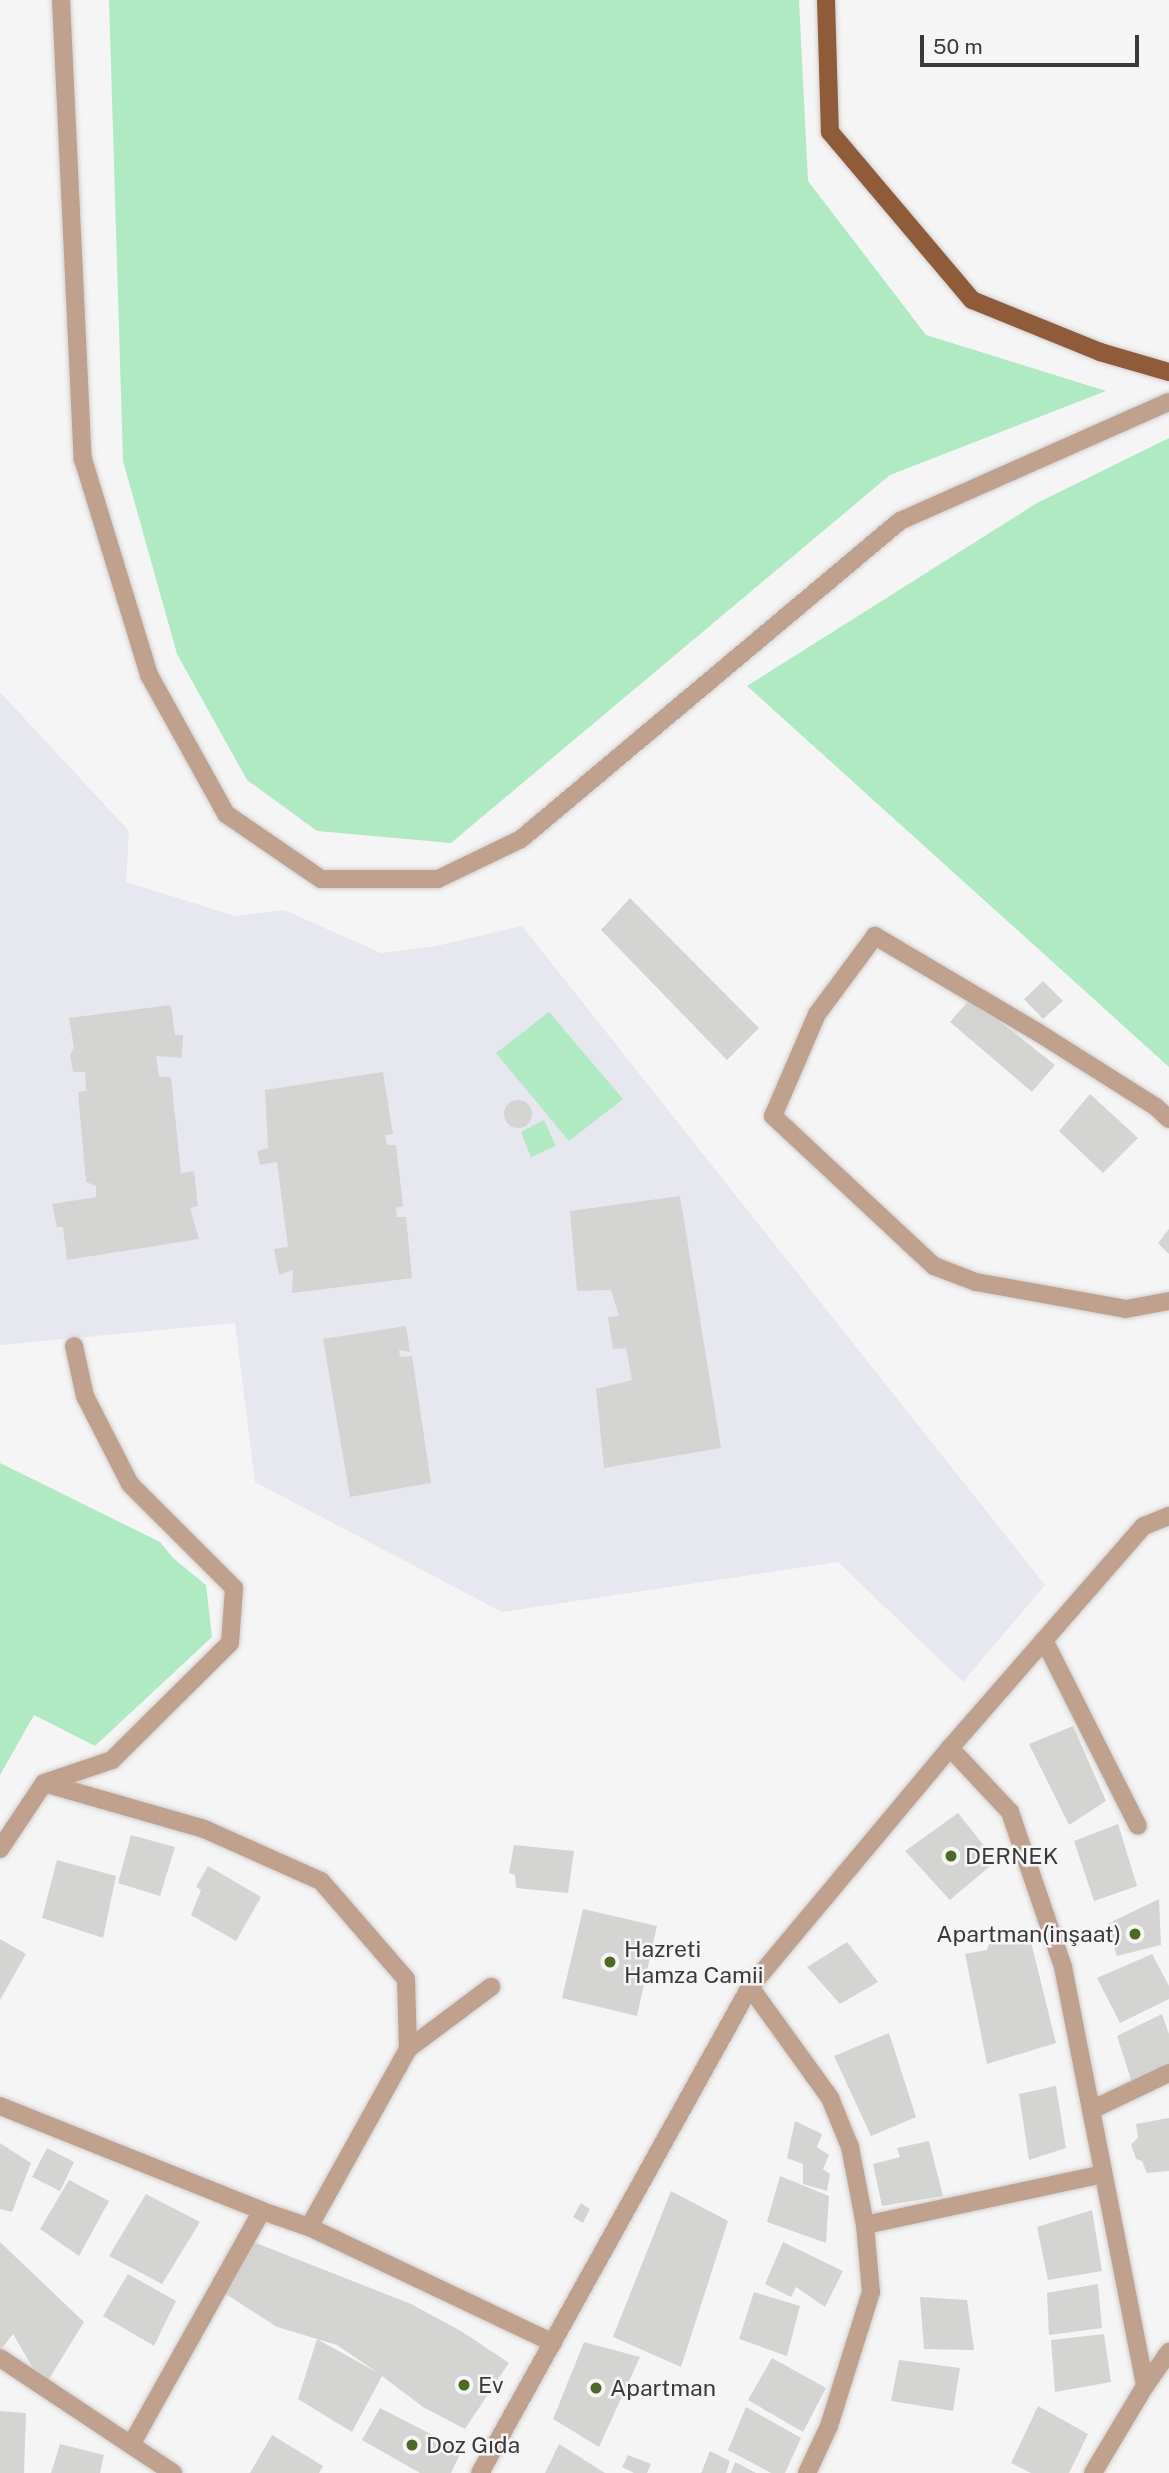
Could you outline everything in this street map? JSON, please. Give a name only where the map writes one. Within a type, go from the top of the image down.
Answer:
[{"type":"main road","points":[[826,0],[830,132],[972,300],[1100,352],[1169,372]]},
{"type":"street","points":[[61,0],[83,459],[149,675],[226,814],[320,879],[438,879],[521,839],[901,521],[1169,402]]},
{"type":"street","points":[[1169,1119],[1156,1107],[1039,1032],[875,936],[817,1014],[773,1116],[934,1266],[976,1282],[1126,1309],[1169,1301]]},
{"type":"street","points":[[0,1849],[44,1783],[112,1760],[230,1643],[234,1588],[130,1484],[85,1396],[74,1346]]},
{"type":"street","points":[[481,2473],[750,1987],[950,1748],[1144,1526],[1169,1517]]},
{"type":"street","points":[[1044,1640],[1138,1826]]},
{"type":"street","points":[[950,1748],[1010,1812],[1063,1967],[1145,2386]]},
{"type":"street","points":[[44,1783],[204,1829],[321,1881],[406,1979],[408,2049]]},
{"type":"street","points":[[309,2227],[408,2049],[491,1987]]},
{"type":"street","points":[[750,1987],[830,2098],[850,2147],[865,2225],[871,2292],[829,2426],[807,2473]]},
{"type":"street","points":[[1091,2110],[1169,2073]]},
{"type":"street","points":[[0,2106],[262,2211],[309,2227],[552,2343]]},
{"type":"street","points":[[865,2225],[1103,2174]]},
{"type":"street","points":[[131,2445],[262,2211]]},
{"type":"street","points":[[1093,2473],[1145,2386],[1169,2352]]},
{"type":"street","points":[[0,2358],[173,2473]]},
{"type":"shaded area","points":[[0,692],[129,831],[126,882],[235,916],[284,910],[381,953],[436,946],[522,926],[1045,1585],[963,1682],[838,1562],[502,1612],[255,1482],[235,1323],[0,1345]]},
{"type":"green space","points":[[109,0],[799,0],[808,181],[926,335],[1106,391],[890,475],[451,843],[317,831],[247,780],[177,654],[123,461]]},
{"type":"green space","points":[[1169,438],[1169,1067],[747,686],[1037,503]]},
{"type":"green space","points":[[549,1012],[623,1099],[569,1141],[496,1053]]},
{"type":"green space","points":[[544,1120],[556,1146],[531,1157],[521,1132]]},
{"type":"green space","points":[[0,1463],[160,1542],[173,1558],[206,1585],[212,1637],[95,1746],[34,1715],[0,1775]]},
{"type":"building","points":[[630,898],[759,1028],[727,1060],[601,930]]},
{"type":"building","points":[[1043,981],[1063,1001],[1043,1019],[1024,999]]},
{"type":"building","points":[[971,998],[1055,1065],[1032,1092],[950,1022]]},
{"type":"building","points":[[171,1005],[175,1035],[183,1035],[182,1058],[156,1056],[159,1077],[171,1077],[181,1173],[194,1171],[198,1206],[190,1208],[199,1239],[67,1260],[63,1227],[57,1227],[52,1204],[96,1197],[96,1186],[86,1182],[78,1092],[86,1091],[85,1072],[73,1072],[70,1055],[74,1048],[69,1018]]},
{"type":"building","points":[[383,1072],[393,1134],[385,1135],[387,1145],[396,1145],[403,1206],[396,1208],[397,1217],[406,1217],[412,1278],[292,1293],[293,1270],[279,1275],[274,1249],[288,1247],[277,1162],[260,1165],[257,1151],[268,1148],[265,1090]]},
{"type":"building","points":[[1090,1094],[1138,1138],[1103,1173],[1059,1131]]},
{"type":"building","points":[[518,1100],[528,1104],[532,1114],[528,1124],[518,1128],[508,1124],[504,1114],[508,1104]]},
{"type":"building","points":[[680,1196],[721,1448],[604,1468],[596,1389],[632,1380],[626,1348],[613,1349],[608,1317],[619,1316],[611,1290],[577,1291],[570,1211]]},
{"type":"building","points":[[1169,1229],[1169,1254],[1158,1243]]},
{"type":"building","points":[[406,1326],[410,1352],[399,1350],[400,1357],[412,1356],[431,1483],[350,1497],[323,1339]]},
{"type":"building","points":[[1073,1726],[1106,1801],[1069,1825],[1029,1744]]},
{"type":"building","name":"DERNEK","points":[[958,1813],[996,1861],[950,1900],[905,1851]]},
{"type":"building","points":[[1118,1824],[1137,1886],[1094,1901],[1074,1841]]},
{"type":"building","points":[[131,1835],[175,1847],[160,1896],[118,1883]]},
{"type":"building","points":[[514,1845],[574,1851],[568,1893],[516,1888],[515,1875],[509,1873]]},
{"type":"building","points":[[57,1860],[116,1876],[103,1938],[42,1918]]},
{"type":"building","points":[[208,1866],[261,1897],[236,1941],[191,1915],[201,1890],[196,1887]]},
{"type":"building","name":"Apartman(inşaat)","points":[[1159,1899],[1161,1945],[1117,1956],[1107,1924]]},
{"type":"building","name":"Hazreti Hamza Camii","points":[[583,1909],[657,1926],[637,2016],[562,1998]]},
{"type":"building","points":[[1030,1938],[1056,2043],[987,2064],[965,1954],[987,1950],[989,1944]]},
{"type":"building","points":[[0,1939],[26,1954],[0,2000]]},
{"type":"building","points":[[847,1942],[878,1982],[840,2004],[807,1967]]},
{"type":"building","points":[[1152,1954],[1169,1986],[1169,1999],[1120,2023],[1097,1978]]},
{"type":"building","points":[[1162,2014],[1169,2034],[1169,2067],[1132,2083],[1117,2036]]},
{"type":"building","points":[[889,2033],[916,2117],[871,2136],[834,2056]]},
{"type":"building","points":[[1056,2086],[1066,2148],[1029,2160],[1019,2094]]},
{"type":"building","points":[[1169,2118],[1169,2171],[1147,2173],[1142,2161],[1136,2159],[1131,2144],[1138,2138],[1136,2124]]},
{"type":"building","points":[[795,2121],[822,2134],[817,2147],[829,2155],[823,2169],[830,2174],[827,2191],[803,2184],[803,2164],[787,2158]]},
{"type":"building","points":[[929,2141],[943,2196],[882,2206],[873,2164],[900,2157],[897,2148]]},
{"type":"building","points":[[0,2143],[31,2163],[12,2212],[0,2209]]},
{"type":"building","points":[[47,2148],[74,2162],[60,2191],[32,2177]]},
{"type":"building","points":[[780,2176],[829,2196],[826,2243],[767,2222]]},
{"type":"building","points":[[69,2180],[109,2201],[79,2256],[40,2229]]},
{"type":"building","points":[[671,2191],[728,2221],[681,2367],[613,2337]]},
{"type":"building","points":[[146,2194],[200,2222],[162,2284],[109,2256]]},
{"type":"building","points":[[581,2203],[590,2209],[583,2223],[573,2217]]},
{"type":"building","points":[[1092,2210],[1102,2271],[1048,2280],[1037,2227]]},
{"type":"building","points":[[246,2239],[411,2304],[461,2331],[509,2363],[465,2429],[423,2407],[382,2376],[352,2432],[298,2399],[317,2339],[277,2327],[218,2289]],"holes":[[[317,2339],[337,2345],[378,2373]]]},
{"type":"building","points":[[0,2242],[84,2322],[44,2387],[13,2334],[0,2351]]},
{"type":"building","points":[[783,2242],[843,2271],[825,2307],[796,2287],[791,2297],[765,2284]]},
{"type":"building","points":[[128,2274],[176,2301],[154,2346],[103,2316]]},
{"type":"building","points":[[1098,2284],[1102,2328],[1049,2335],[1047,2293]]},
{"type":"building","points":[[754,2292],[800,2306],[787,2356],[739,2339]]},
{"type":"building","points":[[920,2297],[967,2300],[974,2350],[924,2349]]},
{"type":"building","points":[[1104,2334],[1111,2382],[1055,2392],[1051,2340]]},
{"type":"building","name":"Apartman","points":[[584,2342],[640,2357],[599,2447],[553,2419]]},
{"type":"building","points":[[772,2358],[826,2388],[803,2432],[748,2400]]},
{"type":"building","points":[[899,2360],[960,2368],[953,2411],[891,2401]]},
{"type":"building","points":[[1038,2406],[1088,2434],[1069,2473],[1031,2473],[1011,2463]]},
{"type":"building","points":[[746,2407],[801,2438],[785,2473],[771,2473],[728,2450]]},
{"type":"building","name":"Doz Gıda","points":[[380,2408],[462,2450],[451,2473],[420,2473],[362,2440]]},
{"type":"building","points":[[0,2411],[26,2413],[24,2473],[0,2473]]},
{"type":"building","points":[[272,2435],[323,2466],[319,2473],[250,2473]]},
{"type":"building","points":[[60,2444],[104,2455],[100,2473],[51,2473]]},
{"type":"building","points":[[559,2444],[605,2473],[545,2473]]},
{"type":"building","points":[[710,2451],[730,2461],[726,2473],[701,2473]]},
{"type":"building","points":[[628,2455],[651,2464],[647,2473],[634,2473],[622,2467]]},
{"type":"building","points":[[735,2462],[756,2473],[731,2473]]},
{"type":"place","name":"DERNEK","points":[[951,1856]]},
{"type":"place","name":"Apartman(inşaat)","points":[[1135,1934]]},
{"type":"place","name":"Hazreti Hamza Camii","points":[[610,1962]]},
{"type":"place","name":"Ev","points":[[464,2385]]},
{"type":"place","name":"Apartman","points":[[596,2388]]},
{"type":"place","name":"Doz Gıda","points":[[412,2445]]}]
